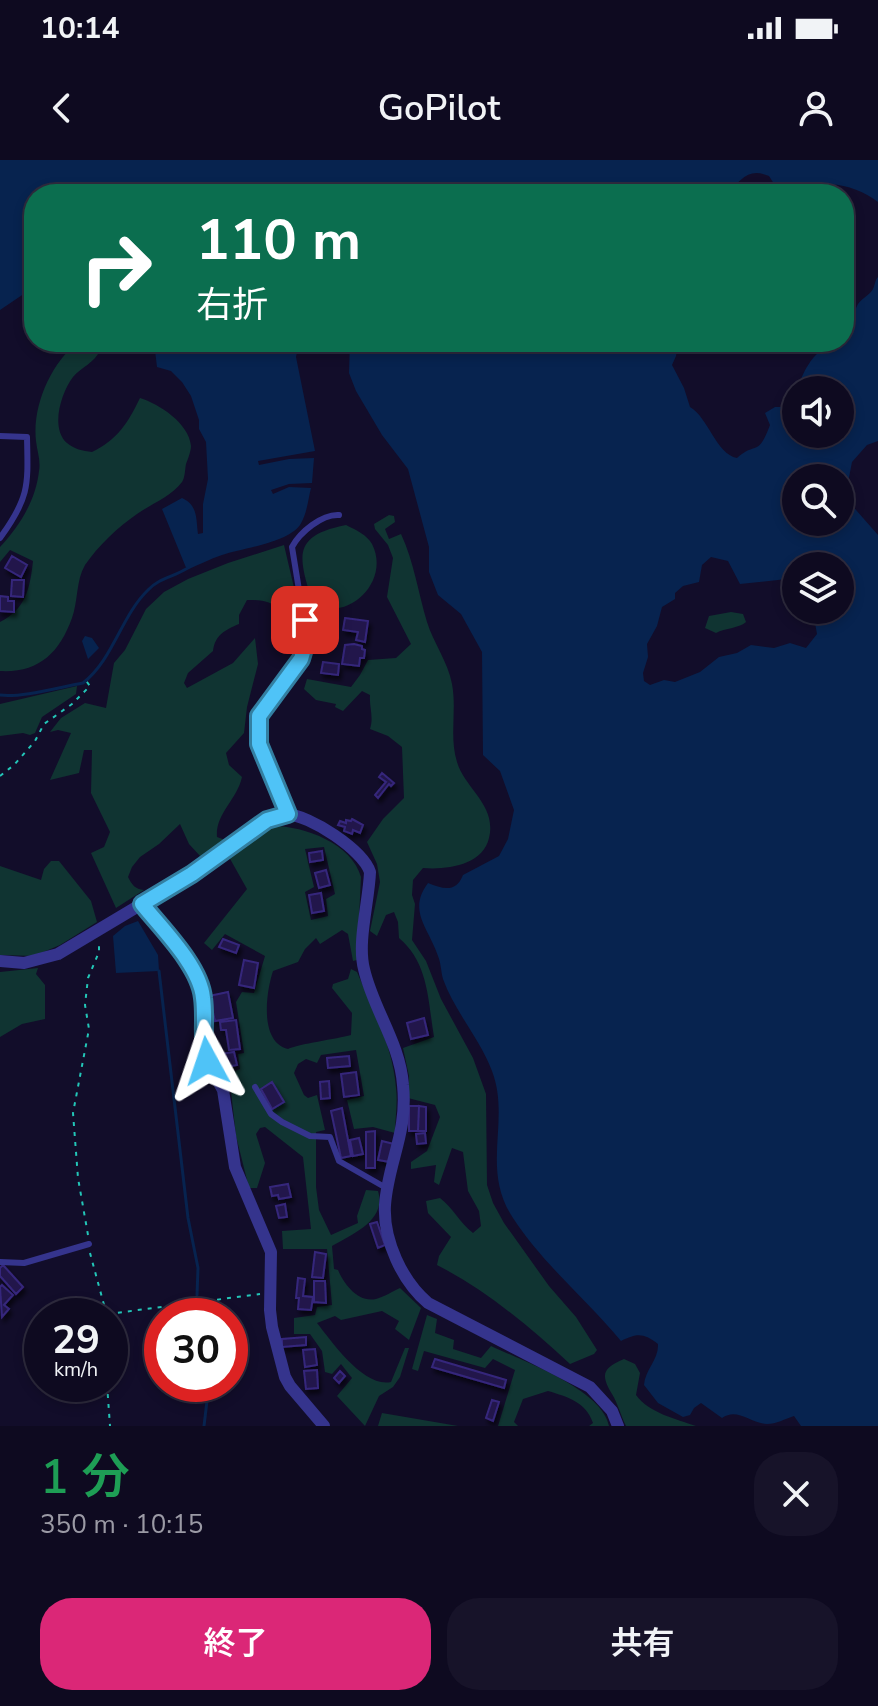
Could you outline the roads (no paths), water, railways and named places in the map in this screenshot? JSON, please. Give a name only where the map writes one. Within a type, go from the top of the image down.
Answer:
[{"type":"street","points":[[0,961],[24,963],[48,958],[192,874],[267,820],[288,814],[332,834],[367,861],[370,872],[362,964],[368,987],[401,1065],[404,1087],[404,1118],[385,1206],[392,1246],[411,1289],[428,1303],[590,1387],[612,1411],[618,1426]]},
{"type":"street","points":[[142,904],[196,973],[200,984],[204,1050],[223,1090],[235,1167],[273,1261],[269,1293],[272,1327],[285,1377],[324,1426]]},
{"type":"lane","points":[[0,436],[27,437],[28,487],[17,514],[4,526],[0,538]]},
{"type":"lane","points":[[288,814],[259,744],[259,716],[301,659],[307,639],[292,547],[297,538],[330,514],[339,515]]},
{"type":"lane","points":[[255,1087],[271,1114],[310,1136],[330,1137],[339,1161],[388,1189]]},
{"type":"lane","points":[[0,1262],[24,1263],[89,1244]]},
{"type":"water","points":[[0,160],[878,160],[878,202],[854,189],[854,184],[774,184],[769,176],[756,173],[745,176],[737,184],[24,184],[24,294],[0,310]]},
{"type":"water","points":[[878,277],[878,441],[867,445],[852,464],[782,464],[782,536],[854,536],[854,508],[878,535],[878,1426],[801,1426],[794,1416],[767,1424],[733,1414],[722,1418],[701,1403],[690,1415],[683,1417],[658,1403],[644,1385],[658,1344],[640,1335],[621,1341],[538,1251],[503,1199],[497,1163],[499,1108],[492,1071],[448,991],[438,956],[422,920],[419,902],[428,883],[444,888],[453,887],[463,875],[499,856],[508,839],[514,810],[500,771],[483,755],[482,652],[461,614],[438,595],[429,572],[429,547],[408,469],[382,435],[356,391],[349,373],[350,352],[677,352],[672,365],[690,407],[730,455],[737,458],[762,442],[770,425],[765,413],[775,407],[782,407],[782,448],[854,448],[854,376],[803,376],[819,352],[854,352],[854,314],[858,304],[872,291]],"holes":[[[782,552],[854,552],[854,624],[815,624],[817,634],[806,648],[790,643],[774,648],[751,645],[737,653],[719,657],[700,672],[675,682],[664,680],[650,685],[644,681],[647,644],[657,626],[662,607],[675,599],[675,593],[683,586],[699,582],[702,565],[711,557],[728,561],[740,584],[782,580]]]},
{"type":"water","points":[[155,352],[297,352],[315,451],[258,461],[259,465],[314,458],[312,483],[289,484],[271,490],[273,494],[289,487],[311,488],[304,516],[294,531],[275,541],[222,555],[187,570],[162,509],[182,498],[191,504],[195,513],[198,534],[203,533],[203,504],[208,479],[206,442],[199,429],[191,396],[182,382],[171,371],[157,367]]},
{"type":"water","points":[[85,636],[92,638],[99,648],[88,659],[82,641]]},
{"type":"water","points":[[138,921],[158,955],[159,971],[116,973],[113,936],[125,926]]},
{"type":"waterway","points":[[0,695],[29,694],[83,683],[102,662],[131,612],[148,590],[161,580],[186,569]]},
{"type":"waterway","points":[[159,971],[188,1218],[198,1268],[197,1295]]},
{"type":"waterway","points":[[204,1426],[207,1402]]}]
